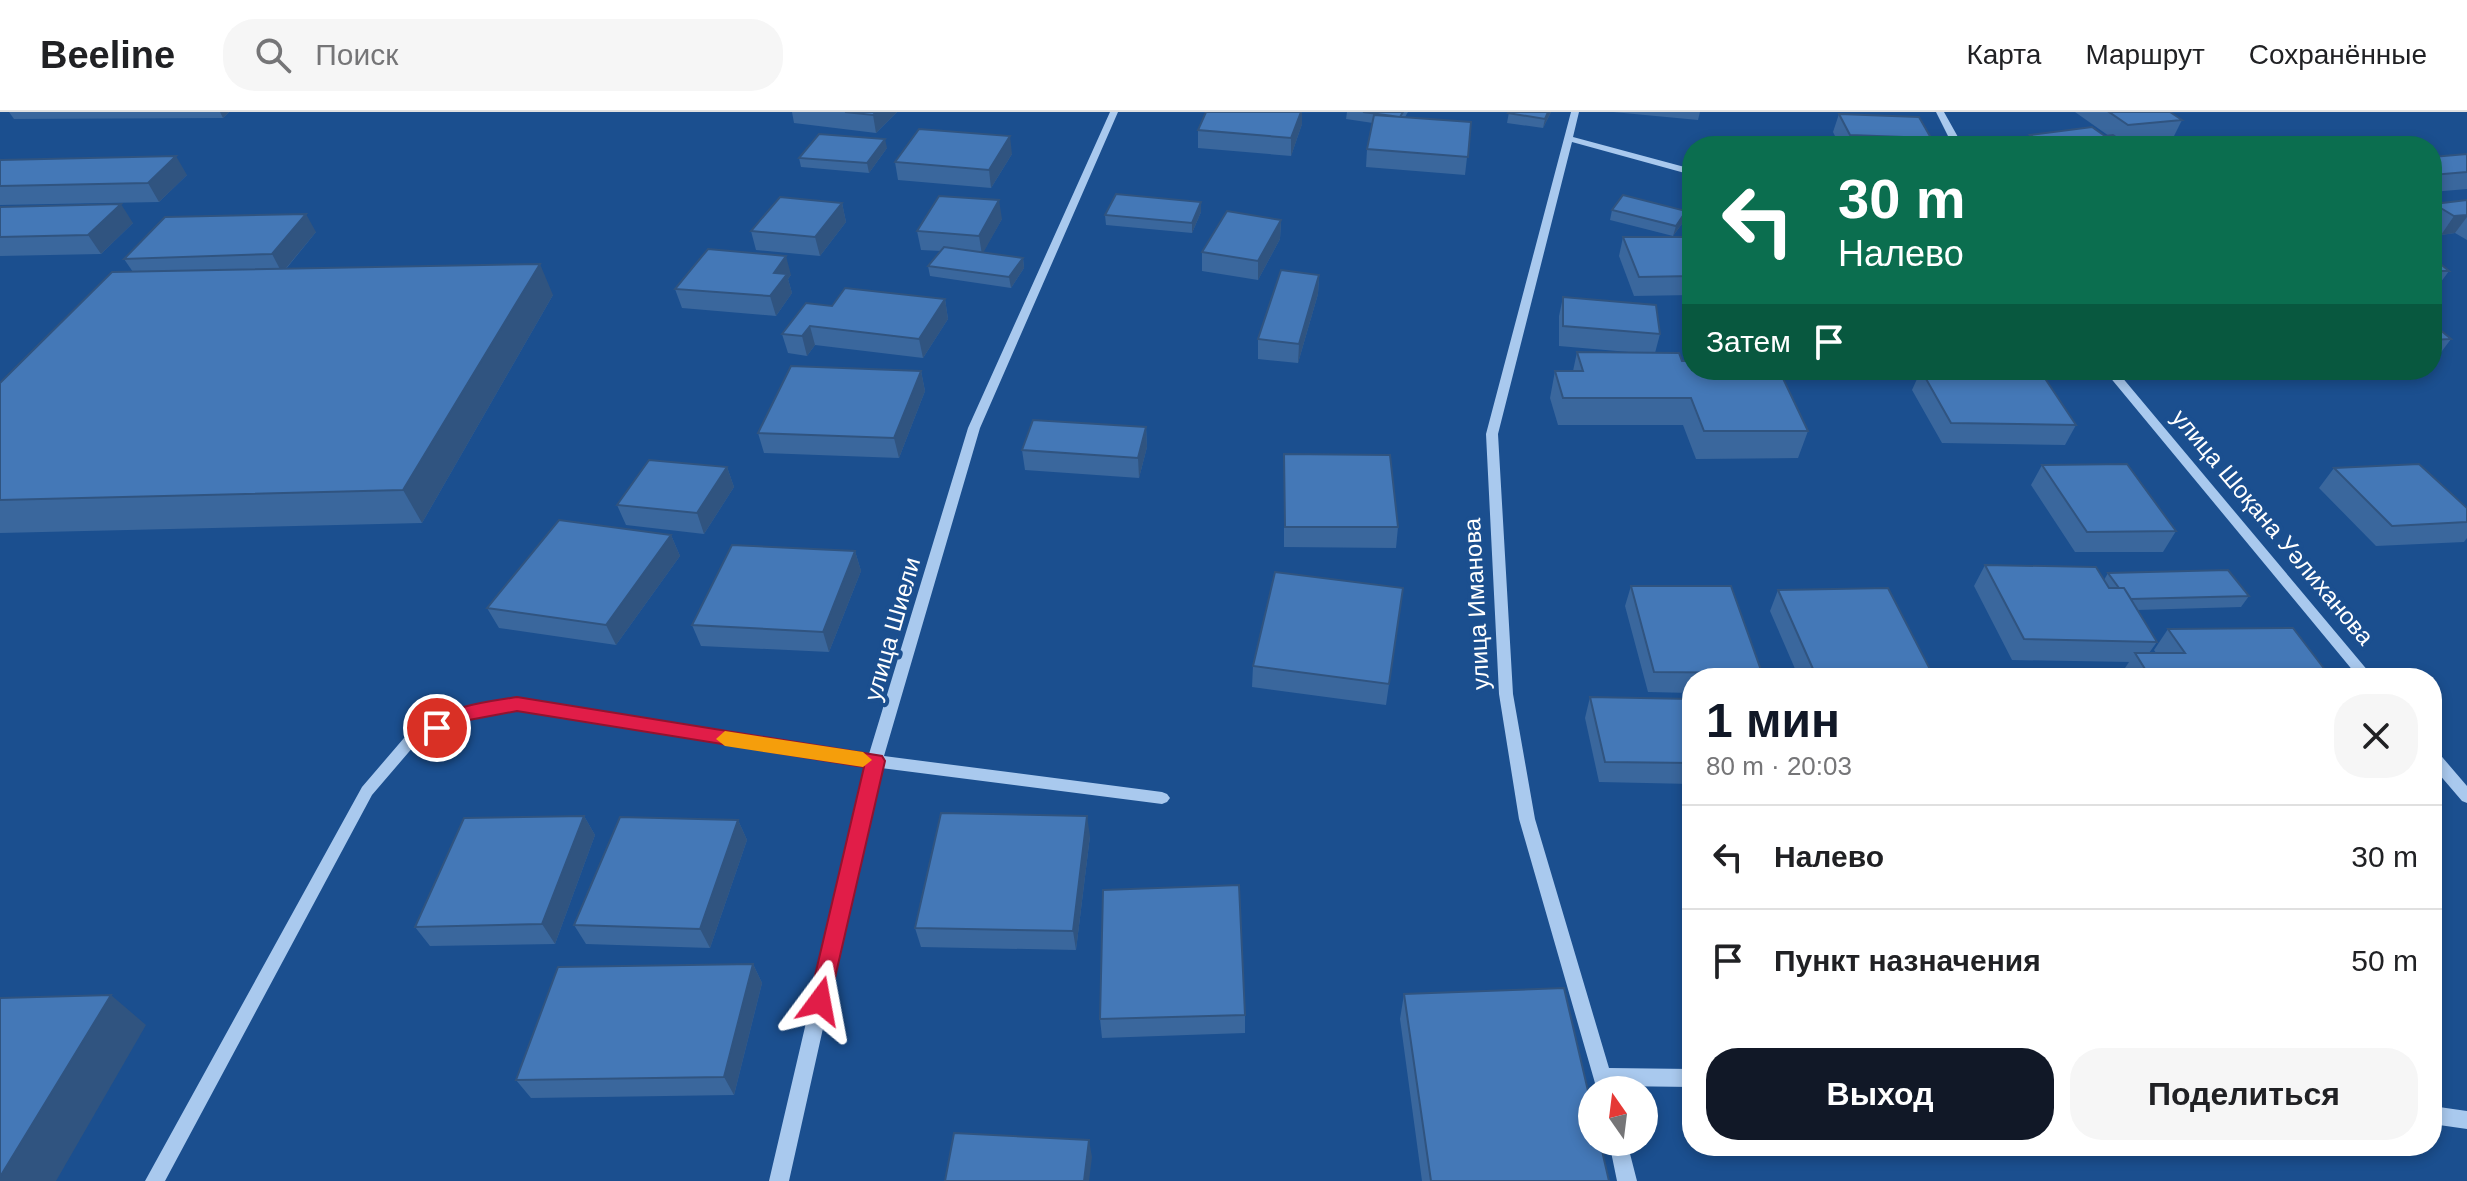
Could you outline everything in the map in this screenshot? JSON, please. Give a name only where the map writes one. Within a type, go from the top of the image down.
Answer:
[{"type":"street","name":"улица Шиели","points":[[779,1181],[875,761],[974,428],[1114,112]]},
{"type":"street","name":"улица Иманова","points":[[1575,112],[1492,434],[1506,694],[1527,819],[1602,1076]]},
{"type":"street","points":[[1940,112],[1953,136]]},
{"type":"street","points":[[1568,138],[1682,169]]},
{"type":"street","name":"улица Шоқана Уәлиханова","points":[[2118,380],[2359,668]]},
{"type":"street","points":[[155,1181],[367,791],[409,742],[465,714],[517,704],[875,761],[1162,798]]},
{"type":"street","points":[[2442,767],[2467,797]]},
{"type":"street","points":[[1658,1080],[1682,1079]]},
{"type":"street","points":[[2442,1116],[2467,1120]]},
{"type":"street","points":[[1621,1156],[1627,1181]]},
{"type":"building","points":[[845,112],[876,112],[873,115]]},
{"type":"building","points":[[1206,112],[1301,112],[1291,138],[1198,130]]},
{"type":"building","points":[[1363,112],[1403,112],[1400,117]]},
{"type":"building","points":[[1509,112],[1548,112],[1545,119]]},
{"type":"building","points":[[2109,112],[2170,112],[2182,120],[2128,125]]},
{"type":"building","points":[[1839,114],[1919,117],[1930,136],[1877,136],[1850,135]]},
{"type":"building","points":[[1374,115],[1471,122],[1468,157],[1367,149]]},
{"type":"building","points":[[2092,127],[2105,136],[2031,136]]},
{"type":"building","points":[[919,129],[1010,136],[989,170],[895,162]]},
{"type":"building","points":[[819,134],[885,139],[867,163],[799,158]]},
{"type":"building","points":[[2467,154],[2467,172],[2442,174],[2442,156]]},
{"type":"building","points":[[176,156],[148,183],[0,186],[0,160]]},
{"type":"building","points":[[1116,194],[1201,202],[1192,223],[1105,215]]},
{"type":"building","points":[[1623,195],[1682,210],[1682,217],[1676,226],[1612,210]]},
{"type":"building","points":[[939,196],[999,200],[979,236],[917,231]]},
{"type":"building","points":[[780,197],[842,203],[815,237],[751,231]]},
{"type":"building","points":[[2467,200],[2467,215],[2454,216],[2442,209],[2442,203]]},
{"type":"building","points":[[121,204],[88,235],[0,237],[0,207]]},
{"type":"building","points":[[1227,211],[1281,220],[1258,261],[1202,252]]},
{"type":"building","points":[[306,214],[272,254],[124,259],[165,217]]},
{"type":"building","points":[[1623,237],[1682,237],[1682,276],[1639,277]]},
{"type":"building","points":[[944,247],[1023,258],[1009,277],[928,266]]},
{"type":"building","points":[[708,249],[786,256],[774,273],[787,274],[770,296],[675,289]]},
{"type":"building","points":[[540,264],[403,490],[0,500],[0,383],[112,272]]},
{"type":"building","points":[[1281,270],[1319,275],[1299,344],[1258,339]]},
{"type":"building","points":[[845,288],[945,299],[919,339],[810,326],[802,336],[782,334],[806,303],[832,306]]},
{"type":"building","points":[[1563,297],[1656,305],[1660,334],[1563,326]]},
{"type":"building","points":[[1577,352],[1679,353],[1682,380],[1784,380],[1808,431],[1704,431],[1691,398],[1563,398],[1555,371],[1583,371]]},
{"type":"building","points":[[791,366],[921,371],[894,438],[758,433]]},
{"type":"building","points":[[1927,380],[2046,380],[2076,425],[1951,423]]},
{"type":"building","points":[[1033,420],[1146,427],[1138,458],[1022,450]]},
{"type":"building","points":[[1284,454],[1390,455],[1398,527],[1285,527]]},
{"type":"building","points":[[649,460],[727,467],[697,513],[617,505]]},
{"type":"building","points":[[2127,464],[2176,531],[2087,532],[2042,465]]},
{"type":"building","points":[[2419,464],[2467,508],[2467,522],[2392,526],[2334,468]]},
{"type":"building","points":[[559,520],[671,535],[606,625],[487,608]]},
{"type":"building","points":[[732,545],[855,551],[823,632],[692,625]]},
{"type":"building","points":[[1985,565],[2096,567],[2109,588],[2124,588],[2157,642],[2024,639]]},
{"type":"building","points":[[2228,570],[2249,596],[2131,599],[2108,573]]},
{"type":"building","points":[[1275,572],[1403,588],[1389,684],[1253,666]]},
{"type":"building","points":[[1631,586],[1731,586],[1760,668],[1682,668],[1682,672],[1654,672]]},
{"type":"building","points":[[1888,588],[1929,668],[1813,668],[1778,590]]},
{"type":"building","points":[[2293,628],[2324,668],[2144,668],[2135,653],[2185,653],[2168,629]]},
{"type":"building","points":[[1590,697],[1682,699],[1682,763],[1605,762]]},
{"type":"building","points":[[941,813],[1087,816],[1073,931],[915,928]]},
{"type":"building","points":[[584,816],[542,924],[415,927],[464,818]]},
{"type":"building","points":[[620,817],[738,820],[700,929],[574,925]]},
{"type":"building","points":[[1239,885],[1245,1015],[1100,1019],[1103,890]]},
{"type":"building","points":[[753,964],[724,1077],[516,1080],[558,967]]},
{"type":"building","points":[[1564,988],[1585,1076],[1578,1076],[1578,1156],[1603,1156],[1609,1181],[1431,1181],[1404,994]]},
{"type":"building","points":[[111,995],[0,1177],[0,998]]},
{"type":"building","points":[[954,1133],[1089,1140],[1084,1181],[945,1181]]},
{"type":"slow traffic","points":[[725,739],[863,760]]},
{"type":"route","points":[[437,728],[465,714],[517,704],[607,721],[875,761],[820,1001]]}]
